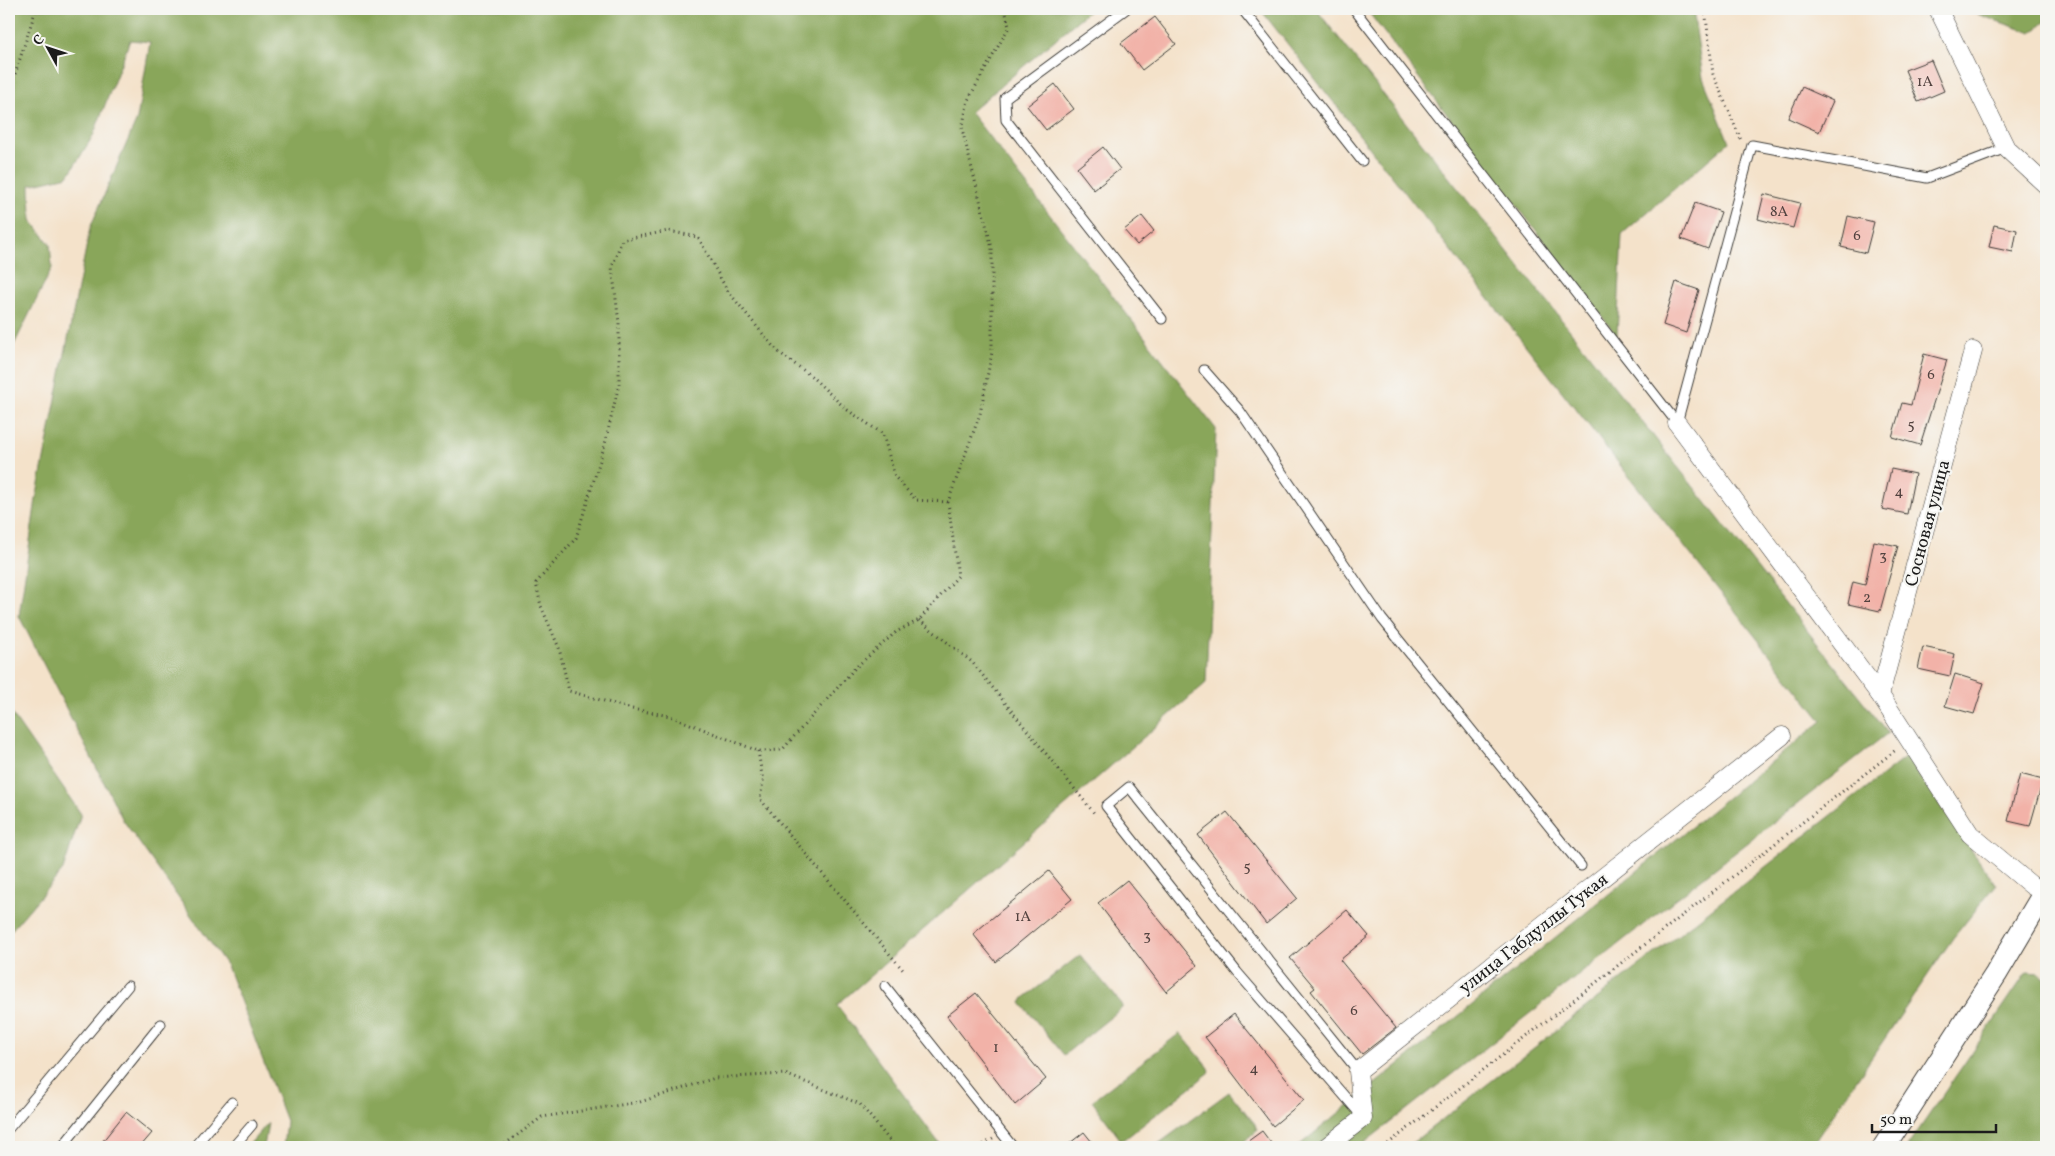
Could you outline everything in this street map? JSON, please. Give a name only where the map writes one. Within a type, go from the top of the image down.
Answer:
[{"type":"street","points":[[1938,9],[2006,148],[2046,185]]},
{"type":"street","name":"Сосновая улица","points":[[1880,695],[1973,351]]},
{"type":"street","points":[[1677,423],[1880,695],[1970,834],[2031,884],[2046,892],[1996,974],[1884,1147]]},
{"type":"street","name":"улица Габдуллы Тукая","points":[[1358,1071],[1782,736]]},
{"type":"street","points":[[1326,1147],[1363,1118],[1358,1071]]},
{"type":"lane","points":[[1126,9],[1005,98],[1006,120],[1162,319]]},
{"type":"lane","points":[[1242,9],[1362,161]]},
{"type":"lane","points":[[1354,9],[1677,423]]},
{"type":"lane","points":[[1677,423],[1752,145],[1927,178],[2006,148]]},
{"type":"lane","points":[[1204,370],[1240,411],[1382,619],[1581,866]]},
{"type":"lane","points":[[1358,1071],[1129,787],[1106,806],[1236,972],[1363,1118]]},
{"type":"lane","points":[[9,1128],[128,986]]},
{"type":"lane","points":[[885,986],[1013,1147]]},
{"type":"lane","points":[[62,1147],[161,1024]]},
{"type":"lane","points":[[194,1147],[232,1102]]},
{"type":"lane","points":[[233,1147],[252,1125]]},
{"type":"path","points":[[9,92],[36,9]]},
{"type":"path","points":[[948,502],[916,500],[895,477],[883,434],[846,410],[811,376],[776,350],[726,290],[698,237],[668,231],[622,240],[612,267],[618,323],[617,393],[606,444],[576,538],[536,583],[541,606],[559,648],[569,691],[632,709],[670,716],[758,750],[782,750],[855,668],[896,632],[919,620],[958,576],[948,502],[980,414],[992,352],[992,248],[962,130],[968,100],[1009,27],[1005,9]]},
{"type":"path","points":[[1705,9],[1713,74],[1742,143],[1752,145]]},
{"type":"path","points":[[919,620],[972,662],[1096,815]]},
{"type":"path","points":[[1384,1147],[1909,740]]},
{"type":"path","points":[[758,750],[762,781],[760,799],[903,970]]},
{"type":"path","points":[[501,1147],[542,1117],[640,1102],[715,1078],[785,1074],[860,1104],[895,1147]]},
{"type":"green space","points":[[9,9],[1091,9],[970,112],[1216,429],[1206,683],[837,1005],[942,1147],[283,1147],[286,1121],[227,966],[123,820],[19,616],[36,499],[90,228],[137,119],[150,42],[130,40],[93,136],[68,176],[30,185],[31,220],[50,244],[52,268],[9,355]]},
{"type":"green space","points":[[1260,9],[1316,9],[1888,733],[1359,1147],[1297,1147],[1822,721]]},
{"type":"green space","points":[[1366,9],[1693,9],[1703,78],[1729,142],[1622,234],[1617,336]]},
{"type":"green space","points":[[1962,9],[2046,9],[2046,21],[2032,33]]},
{"type":"green space","points":[[9,710],[81,814],[63,870],[9,933]]},
{"type":"green space","points":[[1906,757],[1996,885],[1953,938],[1811,1147],[1407,1147]]},
{"type":"green space","points":[[1080,955],[1122,1004],[1122,1008],[1064,1055],[1021,1003],[1024,998]]},
{"type":"green space","points":[[2027,972],[2039,973],[2046,979],[2046,1147],[1907,1147]]},
{"type":"green space","points":[[1180,1033],[1209,1068],[1210,1072],[1125,1139],[1120,1139],[1092,1101]]},
{"type":"green space","points":[[1229,1092],[1255,1124],[1257,1131],[1237,1147],[1154,1147]]},
{"type":"green space","points":[[268,1123],[264,1147],[247,1147]]},
{"type":"building","points":[[1155,17],[1176,44],[1142,70],[1121,43]]},
{"type":"building","points":[[1931,60],[1944,91],[1918,102],[1905,70]]},
{"type":"building","points":[[1055,84],[1074,109],[1046,130],[1027,106]]},
{"type":"building","points":[[1802,87],[1833,101],[1819,132],[1788,118]]},
{"type":"building","points":[[1103,147],[1120,169],[1094,190],[1077,168]]},
{"type":"building","points":[[1764,194],[1800,203],[1793,228],[1758,219]]},
{"type":"building","points":[[1695,203],[1721,212],[1708,249],[1681,239]]},
{"type":"building","points":[[1142,216],[1154,231],[1137,245],[1124,230]]},
{"type":"building","points":[[1848,216],[1874,222],[1866,253],[1841,247]]},
{"type":"building","points":[[1994,225],[2017,230],[2013,252],[1989,247]]},
{"type":"building","points":[[1676,282],[1699,290],[1686,333],[1663,325]]},
{"type":"building","points":[[1924,354],[1947,360],[1920,445],[1892,437],[1902,403],[1911,405]]},
{"type":"building","points":[[1891,469],[1915,474],[1907,514],[1882,509]]},
{"type":"building","points":[[1874,541],[1898,546],[1880,611],[1848,604],[1853,582],[1865,585]]},
{"type":"building","points":[[1923,647],[1955,654],[1950,676],[1918,669]]},
{"type":"building","points":[[1955,674],[1984,683],[1974,714],[1945,706]]},
{"type":"building","points":[[2020,774],[2043,780],[2030,826],[2008,821]]},
{"type":"building","points":[[1227,812],[1297,898],[1266,924],[1198,835]]},
{"type":"building","points":[[1049,871],[1072,899],[996,962],[973,934]]},
{"type":"building","points":[[1127,880],[1197,966],[1166,992],[1098,903]]},
{"type":"building","points":[[1347,910],[1369,936],[1340,960],[1396,1028],[1362,1054],[1311,991],[1315,988],[1290,958]]},
{"type":"building","points":[[976,993],[1046,1079],[1015,1105],[947,1016]]},
{"type":"building","points":[[1234,1014],[1304,1100],[1273,1126],[1205,1037]]},
{"type":"building","points":[[126,1112],[152,1133],[140,1147],[98,1147]]},
{"type":"building","points":[[1262,1131],[1274,1147],[1240,1147]]},
{"type":"building","points":[[1084,1132],[1096,1147],[1065,1147]]}]
